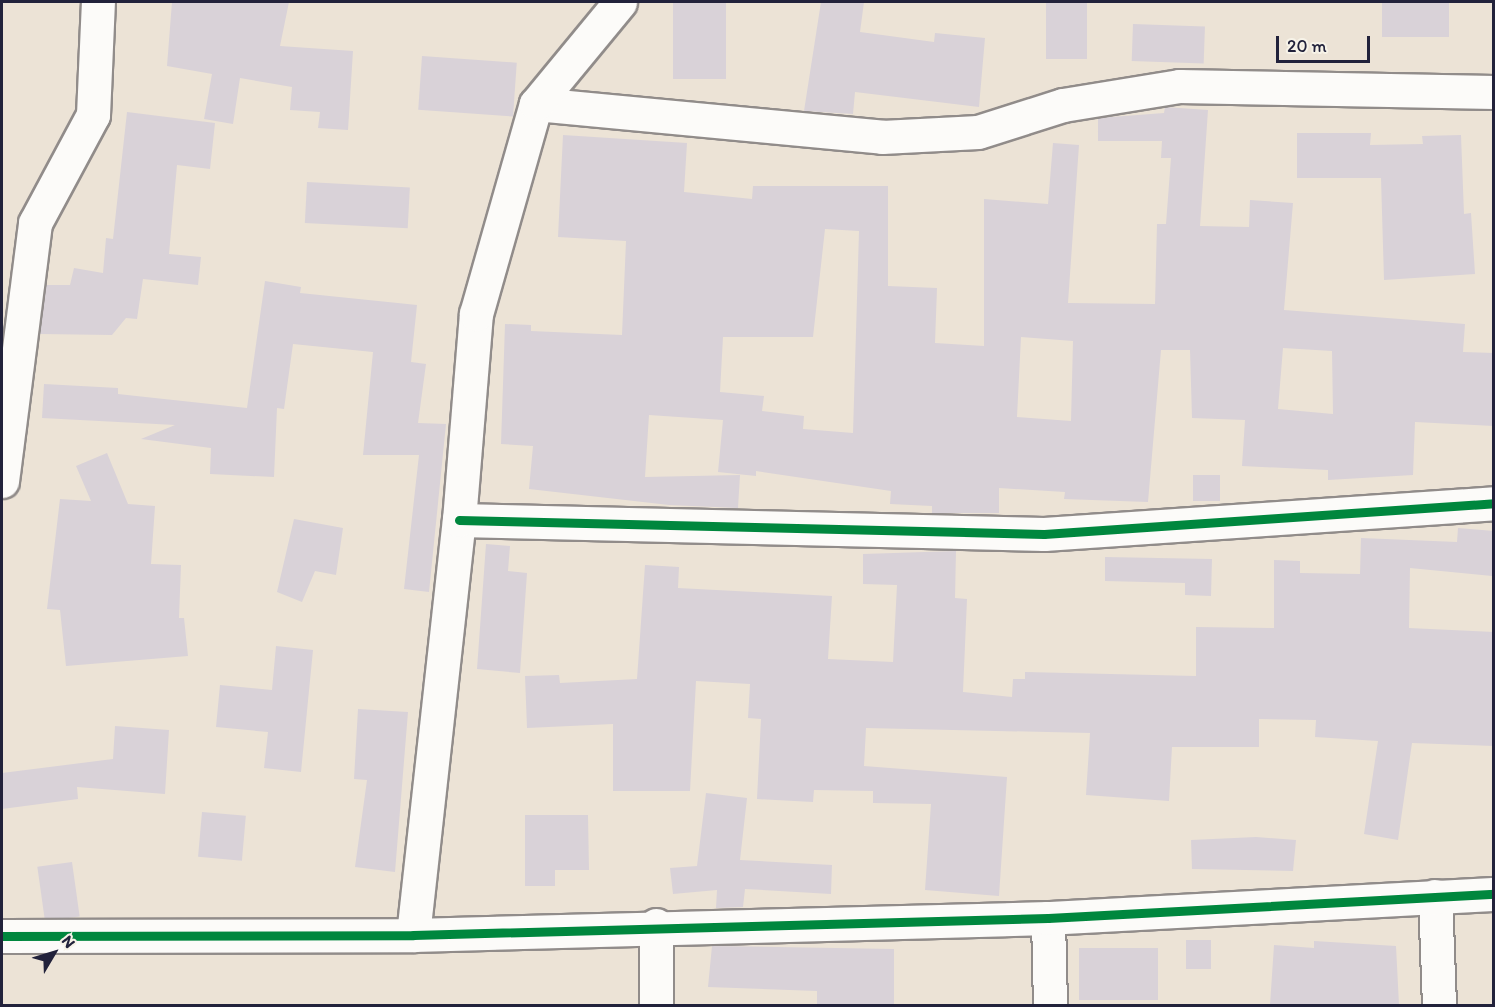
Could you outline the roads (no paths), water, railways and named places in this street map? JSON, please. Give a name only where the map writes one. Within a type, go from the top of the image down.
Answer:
[{"type":"street","points":[[2,481],[35,223],[93,115],[98,2]]},
{"type":"street","points":[[413,935],[459,520],[476,314],[536,104],[620,2]]},
{"type":"street","points":[[536,104],[882,136],[978,132],[1063,105],[1179,86],[1494,92]]},
{"type":"street","points":[[459,520],[1044,534],[1494,503]]},
{"type":"street","points":[[2,936],[413,935],[656,925],[1047,918],[1494,894]]},
{"type":"street","points":[[1436,896],[1438,1005]]},
{"type":"street","points":[[1047,918],[1050,1005]]},
{"type":"street","points":[[656,925],[656,1005]]}]
